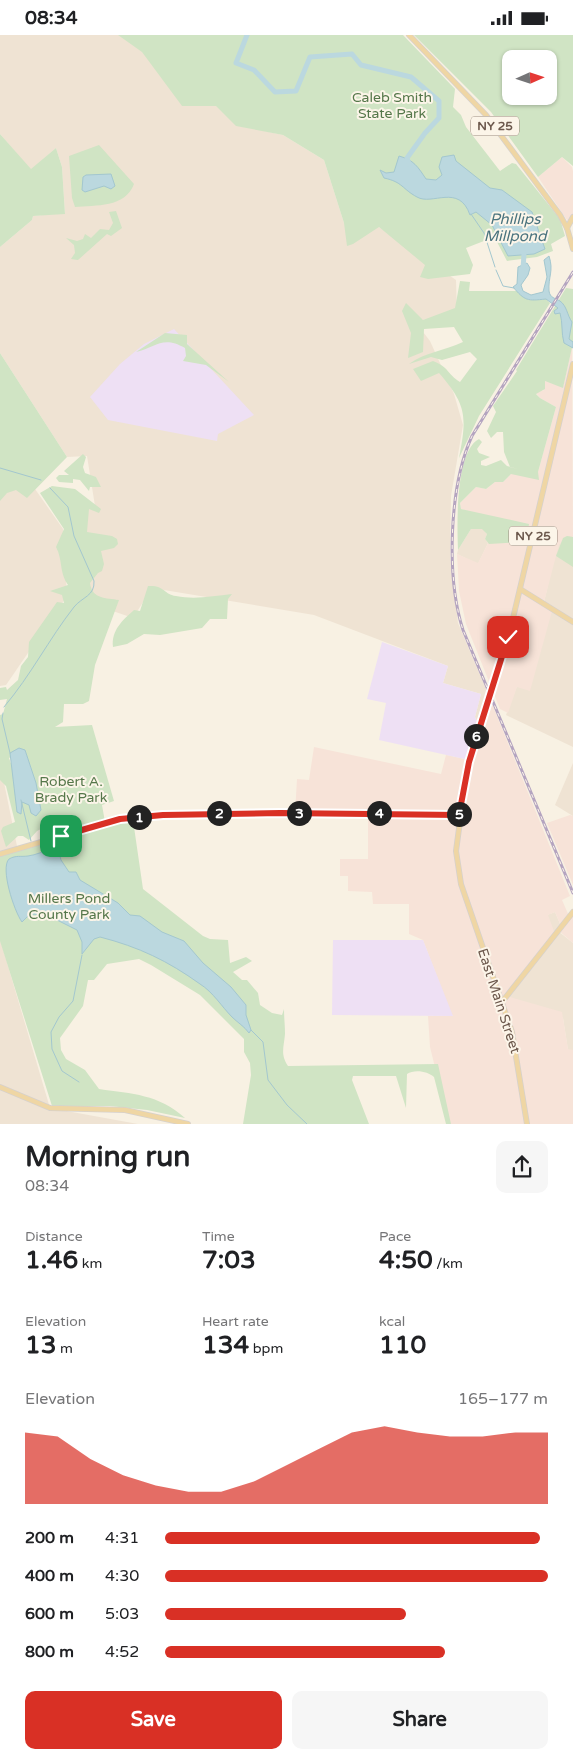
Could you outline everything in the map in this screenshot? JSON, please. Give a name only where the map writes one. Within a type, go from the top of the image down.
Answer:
[{"type":"main road","name":"NY 25","points":[[409,35],[486,115],[567,227],[573,249]]},
{"type":"main road","points":[[567,227],[573,217]]},
{"type":"main road","name":"NY 25","points":[[459,815],[469,762],[508,638],[573,364]]},
{"type":"main road","points":[[520,589],[573,622]]},
{"type":"main road","points":[[0,854],[120,819],[163,815],[274,813],[459,815]]},
{"type":"main road","name":"East Main Street","points":[[459,815],[457,865],[478,938],[502,1002],[517,1055],[527,1124]]},
{"type":"main road","points":[[502,1002],[573,912]]},
{"type":"main road","points":[[0,1087],[50,1108],[125,1110],[188,1124]]},
{"type":"shaded area","points":[[0,35],[119,35],[202,92],[236,125],[283,135],[324,160],[344,223],[379,227],[456,280],[457,316],[423,320],[410,315],[430,341],[454,394],[463,425],[451,496],[450,559],[458,623],[488,694],[479,725],[475,717],[481,694],[443,683],[448,666],[314,615],[152,588],[133,618],[78,599],[64,512],[95,506],[87,456],[67,457],[0,353],[0,247],[32,220],[33,216],[65,213],[62,167],[56,148],[31,170],[0,134]]},
{"type":"shaded area","points":[[562,157],[572,167],[573,171],[573,214],[569,223],[538,177]]},
{"type":"shaded area","points":[[174,329],[254,415],[218,434],[217,441],[108,420],[90,397],[120,364],[144,344]]},
{"type":"shaded area","points":[[572,347],[573,537],[567,536],[559,545],[543,606],[552,611],[530,691],[517,687],[508,713],[500,709],[466,624],[459,591],[457,554],[478,563],[488,543],[526,542],[486,517],[461,509],[460,503],[476,487],[486,489],[495,482],[503,482],[511,474],[538,472],[556,407],[540,398],[536,393],[544,390],[545,381],[563,387]]},
{"type":"shaded area","points":[[0,479],[35,489],[63,529],[67,596],[6,685],[0,686]]},
{"type":"shaded area","points":[[482,528],[487,534],[485,539],[488,543],[478,564],[457,554],[471,529]]},
{"type":"shaded area","points":[[561,530],[573,534],[573,747],[506,715],[522,673],[552,611],[543,606]]},
{"type":"shaded area","points":[[382,642],[448,666],[443,683],[481,694],[475,717],[479,725],[469,760],[379,740],[386,703],[367,699]]},
{"type":"shaded area","points":[[488,694],[570,896],[562,900],[569,916],[573,912],[573,943],[558,930],[561,926],[555,912],[548,915],[555,934],[506,996],[562,1012],[568,1049],[573,1050],[573,1124],[449,1124],[430,1047],[428,1016],[452,1016],[423,940],[409,934],[409,904],[373,904],[372,892],[348,891],[348,876],[340,876],[340,859],[368,859],[368,814],[295,813],[297,779],[309,780],[314,747],[441,774],[446,755],[469,760]]},
{"type":"shaded area","points":[[0,763],[19,856],[0,860]]},
{"type":"shaded area","points":[[573,763],[573,816],[555,805]]},
{"type":"shaded area","points":[[570,815],[573,816],[573,885],[547,823]]},
{"type":"shaded area","points":[[555,912],[561,926],[558,931],[573,943],[573,1050],[568,1050],[563,1018],[506,996],[547,915]]},
{"type":"shaded area","points":[[0,939],[50,1108],[138,1124],[0,1124]]},
{"type":"shaded area","points":[[333,940],[423,940],[453,1016],[332,1015]]},
{"type":"green space","name":"Caleb Smith State Park","points":[[118,35],[403,35],[455,89],[453,107],[461,115],[466,127],[500,171],[512,163],[516,164],[560,219],[565,236],[551,244],[553,251],[537,257],[507,261],[496,240],[489,239],[466,248],[473,265],[470,274],[428,279],[420,277],[425,265],[379,227],[347,246],[344,223],[324,160],[283,135],[236,126],[216,106],[182,106],[142,52]]},
{"type":"green space","name":"Caleb Smith State Park","points":[[414,35],[573,35],[573,166],[562,157],[538,177],[491,112]]},
{"type":"green space","points":[[0,134],[31,169],[56,148],[62,167],[65,214],[33,216],[32,220],[0,247]]},
{"type":"green space","points":[[99,145],[134,184],[130,192],[117,201],[109,204],[75,207],[72,198],[69,156]]},
{"type":"green space","points":[[116,211],[122,228],[111,236],[107,234],[78,260],[71,259],[75,253],[74,245],[66,238],[77,241],[83,239],[85,234],[91,238],[100,229],[109,230],[113,223],[109,212]]},
{"type":"green space","points":[[460,281],[470,282],[469,291],[518,291],[527,299],[546,299],[550,303],[479,416],[459,458],[464,422],[460,403],[439,373],[421,381],[413,369],[433,361],[443,366],[460,382],[477,359],[470,352],[442,360],[431,357],[409,364],[422,357],[463,342],[454,327],[424,329],[423,352],[408,358],[411,333],[402,311],[406,303],[423,320],[455,308]]},
{"type":"green space","points":[[566,288],[573,289],[573,343],[563,388],[545,381],[545,389],[536,394],[556,407],[538,472],[539,480],[511,474],[503,482],[495,482],[486,489],[476,487],[460,503],[461,509],[529,524],[526,542],[489,544],[485,539],[487,534],[482,529],[471,529],[458,550],[459,490],[465,458],[471,446],[479,439],[482,442],[477,449],[479,453],[490,457],[481,461],[481,465],[486,466],[501,460],[510,467],[504,452],[503,432],[497,432],[491,438],[487,431],[496,412],[493,406],[517,371]]},
{"type":"green space","points":[[165,333],[187,335],[187,344],[229,382],[206,365],[183,361],[186,356],[185,348],[171,342],[160,343],[136,352]]},
{"type":"green space","points":[[0,353],[67,457],[27,498],[16,490],[7,493],[0,501]]},
{"type":"green space","points":[[83,454],[86,457],[83,467],[85,473],[96,477],[101,487],[90,487],[89,491],[80,480],[73,479],[73,483],[59,482],[56,478],[59,475],[69,475],[64,471]]},
{"type":"green space","name":"Robert A. Brady Park","points":[[52,486],[75,489],[101,509],[99,513],[89,509],[87,532],[112,536],[117,539],[118,544],[114,548],[101,551],[104,564],[102,571],[90,583],[91,588],[100,597],[119,600],[95,665],[89,701],[83,704],[64,704],[63,722],[55,727],[92,725],[114,801],[102,805],[105,822],[45,838],[43,828],[37,831],[29,840],[23,836],[18,836],[6,847],[1,831],[3,827],[15,822],[6,786],[0,780],[0,715],[3,714],[7,699],[0,700],[0,688],[6,687],[7,690],[18,680],[21,666],[28,657],[29,642],[57,602],[64,603],[62,595],[50,591],[68,585],[63,576],[60,557],[56,547],[64,529],[40,493]],"holes":[[[25,750],[34,780],[14,772],[9,758]]]},
{"type":"green space","points":[[567,536],[573,537],[573,567],[556,556],[563,538]]},
{"type":"green space","points":[[148,586],[161,588],[172,595],[190,598],[232,594],[228,599],[227,619],[210,619],[202,628],[160,635],[144,634],[127,644],[113,647],[116,630],[134,610],[140,611]]},
{"type":"green space","name":"Millers Pond County Park","points":[[133,820],[143,889],[203,936],[210,939],[228,940],[230,963],[246,957],[252,961],[233,972],[242,980],[247,980],[258,993],[260,1005],[272,1013],[282,1015],[284,1009],[285,1034],[283,1054],[288,1066],[438,1064],[451,1124],[446,1124],[434,1077],[428,1073],[417,1071],[407,1074],[406,1108],[396,1076],[353,1076],[352,1080],[369,1124],[243,1124],[251,1075],[250,1063],[244,1052],[244,1039],[200,995],[139,959],[107,964],[94,980],[88,980],[83,1006],[60,1038],[61,1050],[66,1059],[85,1070],[99,1089],[145,1096],[165,1104],[185,1118],[147,1110],[110,1106],[52,1106],[0,941],[0,856],[120,821]]},
{"type":"water","name":"Phillips Millpond","points":[[454,155],[456,161],[490,188],[502,190],[532,212],[545,249],[534,254],[508,256],[492,225],[476,212],[470,215],[465,205],[459,200],[445,197],[423,199],[417,197],[399,184],[384,178],[380,170],[386,173],[394,172],[399,156],[415,165],[426,179],[436,180],[442,175],[439,167],[442,157]]},
{"type":"water","points":[[111,174],[115,186],[111,189],[104,186],[85,192],[82,190],[83,177],[86,175]]},
{"type":"water","points":[[549,256],[551,266],[550,293],[566,308],[572,322],[569,339],[573,342],[573,348],[564,343],[560,313],[555,314],[554,311],[558,308],[546,299],[527,299],[513,287],[517,284],[518,267],[527,263],[530,268],[528,275],[521,285],[523,291],[531,295],[543,292],[547,277],[544,260]]},
{"type":"water","points":[[19,748],[25,750],[36,783],[41,810],[36,816],[31,813],[29,805],[22,802],[21,814],[17,812],[10,753]]},
{"type":"water","points":[[58,849],[61,860],[69,872],[76,872],[80,880],[118,903],[130,915],[140,916],[162,932],[184,941],[203,963],[231,987],[246,1005],[246,1015],[251,1030],[249,1033],[205,987],[153,956],[128,945],[100,937],[94,939],[82,954],[82,942],[77,930],[47,915],[30,914],[22,922],[15,909],[9,890],[6,871],[7,864],[9,859]]},
{"type":"waterway","points":[[247,35],[236,63],[254,70],[275,92],[296,91],[310,57],[352,54],[361,65],[411,77],[439,101],[439,118],[425,133],[407,158],[409,164]]},
{"type":"waterway","points":[[471,214],[484,233],[495,267]]},
{"type":"waterway","points":[[521,248],[524,254],[523,269]]},
{"type":"waterway","points":[[496,270],[503,286],[514,288]]},
{"type":"waterway","points":[[0,468],[41,480]]},
{"type":"waterway","points":[[4,707],[65,619],[74,607],[90,593],[94,586],[94,581],[74,536],[68,507],[50,488]]},
{"type":"waterway","points":[[3,713],[2,719],[10,753]]},
{"type":"waterway","points":[[21,800],[31,841]]},
{"type":"waterway","points":[[79,1082],[62,1071],[52,1049],[51,1032],[59,1017],[73,1001],[82,955]]},
{"type":"waterway","points":[[251,1030],[263,1042],[268,1080],[287,1105],[307,1124]]},
{"type":"railway","points":[[573,272],[472,436],[458,480],[452,532],[454,584],[463,630],[573,893]]},
{"type":"route","points":[[61,836],[120,819],[163,815],[238,813],[459,815],[469,762],[508,637]]}]
